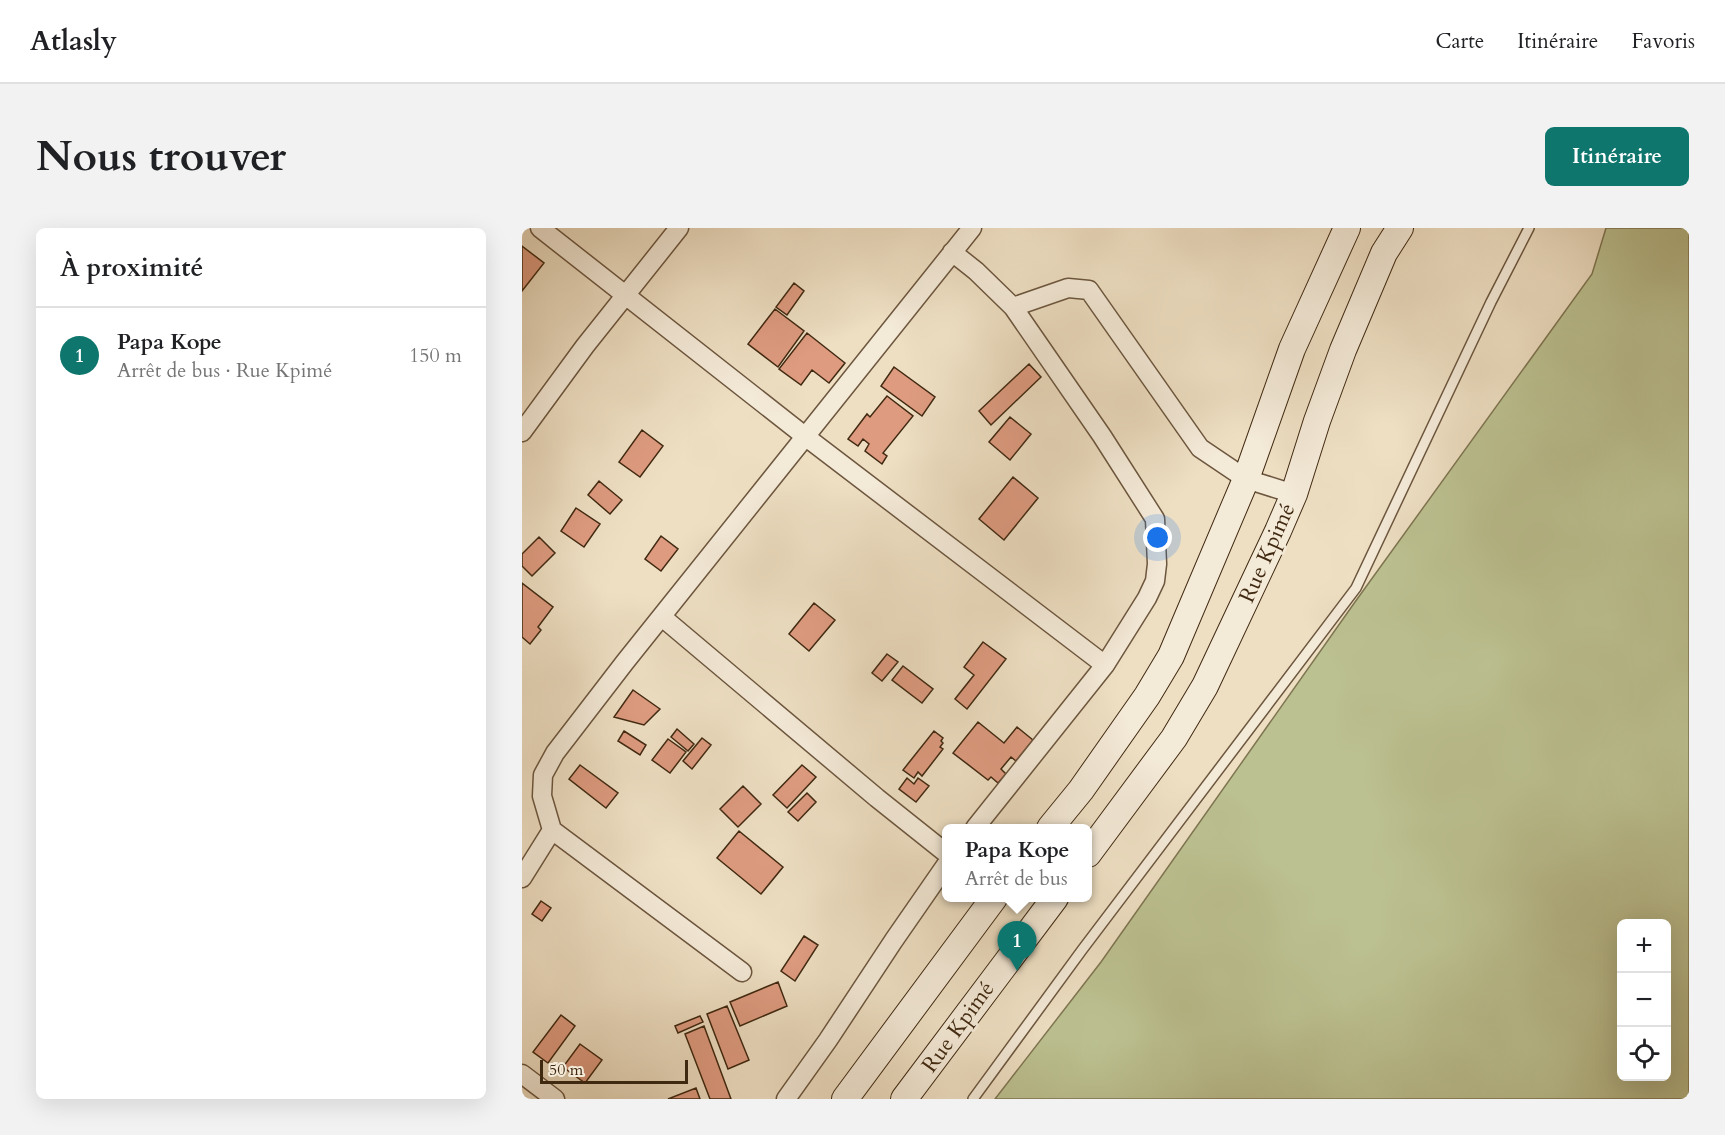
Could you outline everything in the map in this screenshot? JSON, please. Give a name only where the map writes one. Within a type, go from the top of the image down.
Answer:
[{"type":"main road","name":"Rue Kpimé","points":[[1053,824],[1081,790],[1167,664],[1246,479],[1292,349],[1347,228]]},
{"type":"main road","name":"Rue Kpimé","points":[[1092,849],[1174,738],[1205,686],[1294,494],[1317,421],[1356,318],[1384,253],[1401,228]]},
{"type":"main road","name":"Rue Kpimé","points":[[845,1099],[990,902]]},
{"type":"main road","name":"Rue Kpimé","points":[[904,1099],[1051,902]]},
{"type":"street","points":[[540,228],[806,437],[1105,665]]},
{"type":"street","points":[[522,432],[679,228]]},
{"type":"street","points":[[742,972],[552,830],[542,796],[543,775],[555,753],[972,228]]},
{"type":"street","points":[[952,252],[976,271],[1013,307],[1102,436],[1155,519],[1157,564],[1155,581],[1105,665],[978,824]]},
{"type":"street","points":[[1013,307],[1068,288],[1089,291],[1200,448],[1246,479],[1294,494]]},
{"type":"street","points":[[662,617],[942,850]]},
{"type":"street","points":[[522,878],[552,830]]},
{"type":"street","points":[[786,1099],[942,871]]},
{"type":"street","points":[[522,1074],[555,1099]]},
{"type":"lane","points":[[973,1099],[1082,950],[1356,588],[1486,313],[1529,228]]},
{"type":"green space","points":[[1606,228],[1689,228],[1689,1099],[995,1099],[1101,962],[1355,602],[1592,274]]},
{"type":"building","points":[[522,246],[544,263],[522,291]]},
{"type":"building","points":[[794,283],[804,291],[787,315],[776,307]]},
{"type":"building","points":[[775,309],[804,331],[778,367],[748,344]]},
{"type":"building","points":[[807,333],[845,363],[829,383],[812,370],[801,385],[779,369]]},
{"type":"building","points":[[1029,364],[1041,377],[991,425],[979,411]]},
{"type":"building","points":[[894,367],[935,397],[922,416],[881,386]]},
{"type":"building","points":[[887,396],[913,416],[883,453],[887,456],[882,464],[865,451],[869,444],[863,439],[858,446],[848,439],[867,414],[870,417]]},
{"type":"building","points":[[1010,417],[1031,434],[1010,460],[989,442]]},
{"type":"building","points":[[642,430],[663,446],[640,477],[619,462]]},
{"type":"building","points":[[1013,477],[1038,498],[1004,540],[979,519]]},
{"type":"building","points":[[599,481],[622,500],[610,514],[588,495]]},
{"type":"building","points":[[576,508],[600,524],[584,547],[561,531]]},
{"type":"building","points":[[661,536],[678,549],[661,571],[645,559]]},
{"type":"building","points":[[539,537],[555,553],[532,576],[522,566],[522,554]]},
{"type":"building","points":[[522,583],[553,607],[538,627],[541,630],[530,644],[522,637]]},
{"type":"building","points":[[814,603],[835,620],[809,651],[789,634]]},
{"type":"building","points":[[983,642],[1006,659],[967,709],[955,699],[974,675],[964,667]]},
{"type":"building","points":[[887,654],[898,662],[882,681],[872,673]]},
{"type":"building","points":[[903,666],[933,689],[922,703],[892,680]]},
{"type":"building","points":[[633,690],[660,709],[644,725],[614,717]]},
{"type":"building","points":[[978,722],[1004,743],[1017,727],[1033,740],[1016,761],[1011,757],[1001,769],[1006,774],[998,783],[991,777],[988,780],[953,753]]},
{"type":"building","points":[[677,729],[694,744],[688,751],[671,737]]},
{"type":"building","points":[[624,731],[646,745],[640,755],[618,741]]},
{"type":"building","points":[[934,731],[943,738],[940,747],[943,749],[922,776],[918,772],[914,778],[903,770]]},
{"type":"building","points":[[702,738],[711,745],[692,769],[683,761]]},
{"type":"building","points":[[668,739],[686,752],[670,773],[652,760]]},
{"type":"building","points":[[580,765],[618,793],[606,808],[569,779]]},
{"type":"building","points":[[802,765],[816,777],[787,808],[773,795]]},
{"type":"building","points":[[907,778],[914,784],[918,778],[929,786],[916,802],[899,789]]},
{"type":"building","points":[[743,786],[761,804],[738,827],[720,809]]},
{"type":"building","points":[[807,793],[816,802],[798,821],[788,812]]},
{"type":"building","points":[[739,831],[783,867],[761,894],[717,858]]},
{"type":"building","points":[[541,901],[551,908],[542,921],[532,914]]},
{"type":"building","points":[[804,936],[818,945],[795,981],[781,971]]},
{"type":"building","points":[[778,982],[787,1006],[740,1026],[730,1002]]},
{"type":"building","points":[[727,1006],[749,1060],[728,1069],[707,1014]]},
{"type":"building","points":[[561,1015],[575,1026],[548,1063],[533,1052]]},
{"type":"building","points":[[700,1016],[703,1022],[678,1033],[675,1026]]},
{"type":"building","points":[[704,1026],[731,1099],[710,1099],[685,1034]]},
{"type":"building","points":[[580,1044],[602,1060],[585,1083],[563,1067]]},
{"type":"building","points":[[696,1088],[700,1099],[668,1099]]},
{"type":"place","name":"Papa Kope","points":[[1017,971]]}]
